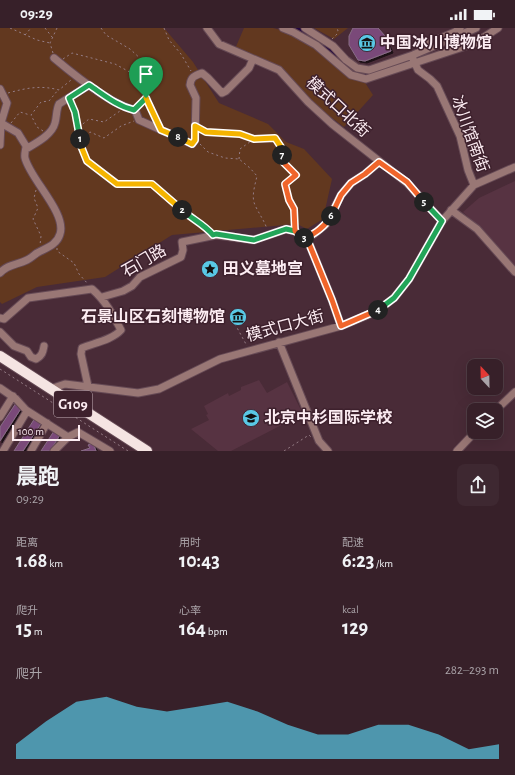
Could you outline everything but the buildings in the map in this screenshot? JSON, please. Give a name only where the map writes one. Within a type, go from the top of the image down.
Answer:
[{"type":"highway","name":"G109","points":[[0,356],[147,451]]},
{"type":"highway","name":"G109","points":[[0,363],[136,451]]},
{"type":"street","name":"模式口北街","points":[[207,28],[219,44],[280,70],[308,102],[327,120],[379,162],[407,182],[442,221]]},
{"type":"street","points":[[283,28],[316,45],[351,75],[366,79],[475,43],[498,28]]},
{"type":"street","points":[[305,28],[329,42],[346,60],[357,68],[369,70],[412,55],[476,28]]},
{"type":"street","points":[[412,55],[423,45],[455,32],[460,28]]},
{"type":"street","name":"冰川馆南街","points":[[412,55],[418,70],[437,86],[460,136],[468,170],[474,185]]},
{"type":"street","points":[[56,59],[112,101],[125,108],[134,110],[139,120],[192,144],[195,140],[196,98],[190,85],[191,80],[194,76],[202,73],[222,92],[226,91],[249,68],[253,59]]},
{"type":"street","points":[[26,149],[50,132],[55,124],[59,104],[89,85]]},
{"type":"street","points":[[0,145],[1,123],[7,103],[2,92]]},
{"type":"street","points":[[0,274],[11,265],[28,259],[56,242],[60,236],[62,227],[46,194],[38,183],[24,157],[26,146],[18,133],[1,123]]},
{"type":"street","points":[[305,239],[326,224],[341,195],[351,183],[379,162]]},
{"type":"street","name":"模式口大街","points":[[50,389],[65,384],[138,392],[159,388],[220,359],[341,326],[376,311],[394,298],[409,279],[442,221],[474,185],[515,167]]},
{"type":"street","points":[[451,210],[477,229],[515,272]]},
{"type":"street","name":"石门路","points":[[102,297],[132,286],[140,277],[181,257],[183,250],[182,242],[216,234],[254,240],[286,229],[295,231]]},
{"type":"street","points":[[295,231],[308,241],[341,326]]},
{"type":"street","points":[[0,318],[4,319],[28,298],[92,289],[102,297],[113,314],[120,330],[118,333],[106,339],[82,348],[81,354],[88,386]]},
{"type":"street","points":[[0,332],[14,346],[27,351],[31,357],[36,359],[43,353],[44,346]]},
{"type":"street","points":[[279,342],[319,441],[328,451]]},
{"type":"street","points":[[0,388],[13,396],[27,411],[68,436]]},
{"type":"street","points":[[503,403],[515,392]]},
{"type":"street","points":[[0,417],[13,396]]},
{"type":"street","points":[[3,451],[27,411]]},
{"type":"street","points":[[31,451],[47,423]]},
{"type":"street","points":[[54,451],[68,436],[78,432],[110,451]]},
{"type":"street","points":[[458,450],[468,439]]},
{"type":"path","points":[[10,28],[37,40],[50,43]]},
{"type":"path","points":[[26,35],[31,28]]},
{"type":"path","points":[[44,28],[53,38]]},
{"type":"path","points":[[50,43],[57,28]]},
{"type":"path","points":[[101,28],[106,35],[130,49],[143,61],[150,75],[146,98],[134,110]]},
{"type":"path","points":[[164,28],[169,40],[181,54],[194,76]]},
{"type":"path","points":[[329,42],[337,34],[338,30],[336,28]]},
{"type":"path","points":[[50,43],[56,59],[72,53],[116,64],[149,82]]},
{"type":"path","points":[[31,115],[41,102],[49,101],[76,75]]},
{"type":"path","points":[[2,92],[27,88],[47,87],[59,90]]},
{"type":"path","points":[[69,98],[75,112],[81,146],[87,161],[117,184],[152,184],[192,219],[208,228],[213,235]]},
{"type":"path","points":[[146,98],[161,130]]},
{"type":"path","points":[[78,127],[89,119],[104,122],[125,108]]},
{"type":"path","points":[[9,127],[20,112],[31,115],[38,127],[47,134]]},
{"type":"path","points":[[80,138],[90,132],[104,138],[121,126],[139,120]]},
{"type":"path","points":[[195,126],[206,132],[240,134],[254,139],[275,138],[281,147],[284,163],[296,175],[285,184],[289,200],[294,209],[295,231]]},
{"type":"path","points":[[239,158],[240,149],[254,139]]},
{"type":"path","points":[[195,140],[208,152],[225,158],[239,158],[257,176],[254,204],[264,220],[270,235]]},
{"type":"path","points":[[38,183],[34,198],[38,208],[33,219],[41,236],[40,251]]},
{"type":"path","points":[[56,242],[58,251],[74,263],[80,274],[92,289]]},
{"type":"path","points":[[235,324],[250,350]]},
{"type":"path","points":[[0,369],[128,451]]},
{"type":"path","points":[[284,451],[309,435],[319,441]]},
{"type":"shaded area","points":[[0,28],[164,28],[193,62],[219,103],[268,124],[286,142],[304,149],[332,179],[323,219],[307,229],[297,224],[172,235],[105,277],[37,287],[2,304],[0,302]]},
{"type":"shaded area","points":[[244,28],[273,28],[292,33],[316,47],[335,66],[348,76],[364,81],[373,95],[344,127],[315,105],[290,76],[280,68],[235,49]]},
{"type":"shaded area","points":[[314,28],[348,28],[334,39]]},
{"type":"shaded area","points":[[515,181],[515,267],[491,239],[463,212],[479,198]]},
{"type":"shaded area","name":"北京中杉国际学校","points":[[259,380],[267,393],[287,382],[303,414],[231,451],[218,451],[191,429],[209,420],[204,406],[228,393],[229,396],[241,390],[241,387]]},
{"type":"waterway","points":[[297,28],[321,42],[351,71],[366,75],[397,65]]},
{"type":"place","name":"中国冰川博物馆","points":[[367,43]]},
{"type":"place","name":"田义墓地宫","points":[[210,269]]},
{"type":"place","name":"石景山区石刻博物馆","points":[[238,317]]},
{"type":"place","name":"北京中杉国际学校","points":[[251,418]]},
{"type":"route","points":[[146,98],[134,110],[125,108],[89,85],[69,98],[75,112],[81,146],[87,161],[117,184],[152,184],[192,219],[208,228],[213,235],[216,234],[254,240],[286,229],[295,231],[308,241],[341,326],[376,311],[394,298],[409,279],[442,221],[407,182],[379,162],[351,183],[341,195],[326,224],[314,234],[305,239],[295,231],[294,209],[289,200],[285,184],[296,175],[284,163],[281,147],[275,138],[254,139],[240,134],[206,132],[195,126],[195,140],[192,144],[161,130],[146,98]]}]
